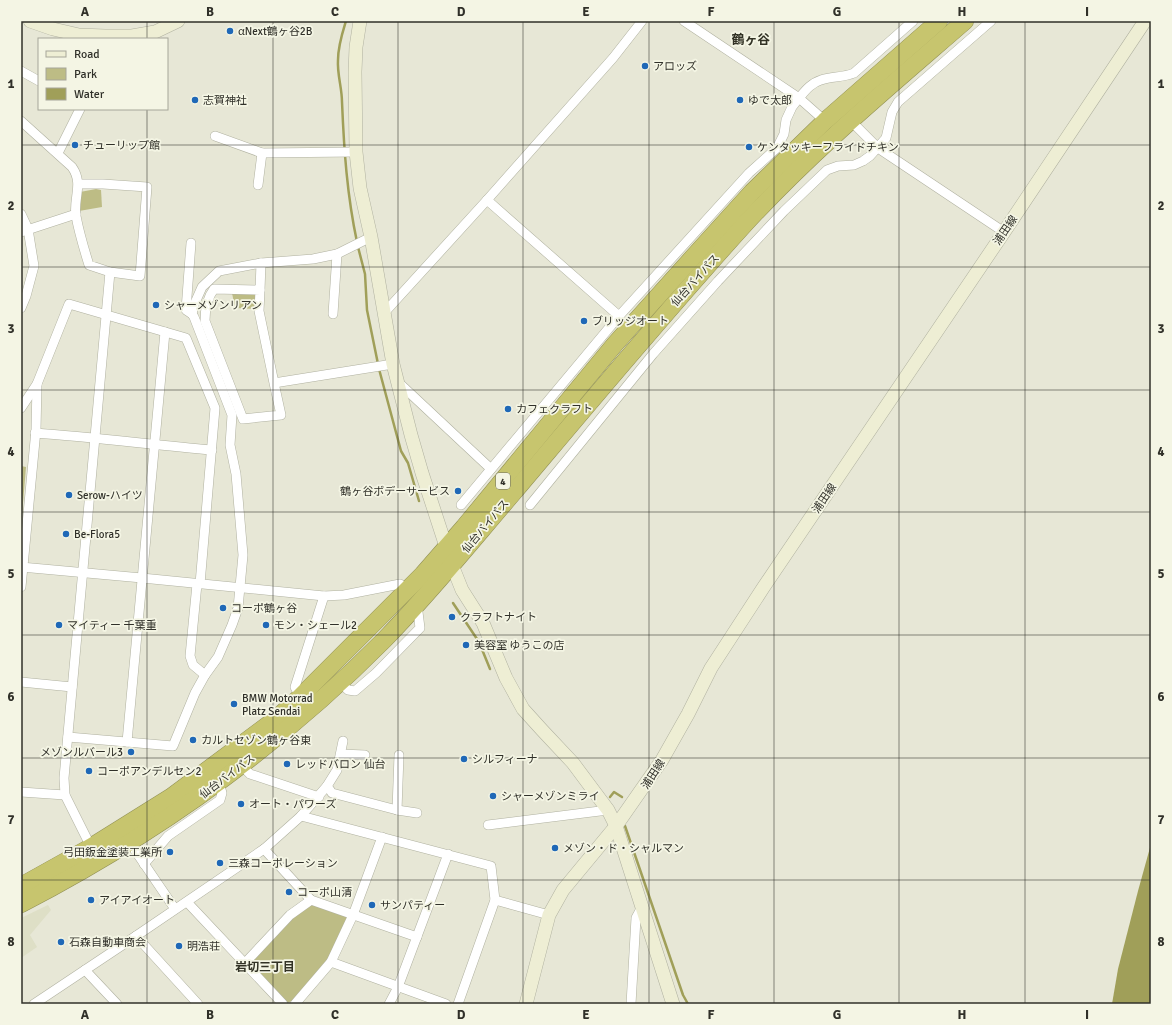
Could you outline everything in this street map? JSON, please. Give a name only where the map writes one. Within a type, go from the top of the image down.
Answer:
[{"type":"highway","name":"仙台バイパス","points":[[21,904],[66,881],[130,843],[195,801],[290,726],[340,682],[384,640],[446,547],[469,521],[589,363],[694,256],[752,192],[826,121],[939,21]]},
{"type":"highway","name":"仙台バイパス","points":[[21,886],[90,847],[171,797],[197,778],[277,718],[412,598],[452,565],[613,373],[745,224],[850,120],[965,21]]},
{"type":"street","points":[[30,21],[53,29],[79,35],[132,36],[155,32],[178,21]]},
{"type":"street","points":[[360,21],[356,47],[349,152],[360,188],[362,242],[385,312],[383,365],[397,381],[491,469]]},
{"type":"street","points":[[385,312],[613,58],[642,21]]},
{"type":"street","points":[[684,21],[799,98],[826,121]]},
{"type":"street","points":[[461,505],[491,469],[589,363],[619,316],[749,173],[777,148],[784,134],[786,120],[792,107],[799,98],[811,86],[820,80],[844,77],[854,73],[913,21]]},
{"type":"street","points":[[530,504],[653,354],[718,281],[784,211],[827,170],[838,166],[864,161],[870,156],[886,138],[892,112],[898,102],[991,21]]},
{"type":"street","name":"浦田線","points":[[526,1004],[549,915],[563,890],[616,826],[662,760],[712,668],[763,588],[1145,21]]},
{"type":"street","points":[[21,71],[38,81]]},
{"type":"street","points":[[58,153],[80,110]]},
{"type":"street","points":[[850,120],[878,148],[1004,232]]},
{"type":"street","points":[[21,121],[58,153],[76,172],[78,184],[76,214],[89,265],[110,272],[140,276],[147,187],[78,184]]},
{"type":"street","points":[[215,136],[262,153],[349,152]]},
{"type":"street","points":[[258,185],[262,153]]},
{"type":"street","points":[[487,200],[619,316]]},
{"type":"street","points":[[21,214],[34,266],[26,296],[21,308]]},
{"type":"street","points":[[25,230],[76,214]]},
{"type":"street","points":[[68,737],[173,746],[195,693],[205,674],[218,657],[238,608],[243,555],[236,474],[230,445],[232,415],[192,314],[194,304],[202,287],[220,271],[261,263],[313,259],[337,254],[362,242]]},
{"type":"street","points":[[191,243],[186,310],[192,314]]},
{"type":"street","points":[[333,314],[339,297],[337,254]]},
{"type":"street","points":[[260,290],[214,289],[210,294],[205,312],[205,321],[243,419],[281,415],[259,311],[260,290],[261,263]]},
{"type":"street","points":[[90,847],[65,795],[64,778],[110,272]]},
{"type":"street","points":[[21,408],[37,384],[68,304],[186,338],[215,408],[212,450],[190,656],[193,665],[205,674]]},
{"type":"street","points":[[127,742],[165,332]]},
{"type":"street","points":[[274,382],[383,365]]},
{"type":"street","points":[[397,381],[411,435],[446,547],[462,590],[483,623],[506,678],[523,709],[573,762],[608,810],[616,826],[673,1004]]},
{"type":"street","points":[[21,587],[36,433],[37,384]]},
{"type":"street","points":[[36,433],[95,437],[155,445],[212,450]]},
{"type":"street","points":[[22,567],[324,596],[344,595],[400,584],[412,598]]},
{"type":"street","points":[[300,697],[295,687],[324,596]]},
{"type":"street","points":[[21,682],[72,687]]},
{"type":"street","points":[[38,1003],[264,849],[301,816],[327,786],[337,770],[343,741]]},
{"type":"street","points":[[341,754],[365,755]]},
{"type":"street","points":[[397,760],[397,810]]},
{"type":"street","points":[[241,765],[250,774],[319,796]]},
{"type":"street","points":[[144,864],[168,836],[220,800],[222,793],[219,783]]},
{"type":"street","points":[[327,786],[332,793],[397,810],[416,813]]},
{"type":"street","points":[[21,792],[65,795]]},
{"type":"street","points":[[488,825],[608,810]]},
{"type":"street","points":[[301,816],[491,866],[495,900],[458,1004]]},
{"type":"street","points":[[295,1004],[331,962],[353,915],[382,837]]},
{"type":"street","points":[[130,843],[175,909]]},
{"type":"street","points":[[264,849],[311,900],[417,937]]},
{"type":"street","points":[[389,1004],[398,987],[448,854]]},
{"type":"street","points":[[244,964],[290,916],[311,900]]},
{"type":"street","points":[[495,900],[549,915]]},
{"type":"street","points":[[186,902],[283,1004]]},
{"type":"street","points":[[631,1004],[636,918],[642,907]]},
{"type":"street","points":[[136,936],[198,1004]]},
{"type":"street","points":[[331,962],[446,1004]]},
{"type":"street","points":[[85,970],[117,1004]]},
{"type":"shaded area","points":[[48,905],[51,910],[30,935],[37,947],[21,958],[21,918]]},
{"type":"green space","points":[[96,189],[101,190],[102,207],[79,211],[80,192]]},
{"type":"green space","points":[[252,292],[257,296],[257,309],[235,308],[232,293]]},
{"type":"green space","points":[[21,466],[26,467],[21,527]]},
{"type":"green space","points":[[310,904],[345,914],[347,918],[329,957],[294,1000],[287,1003],[250,963],[294,917]]},
{"type":"water","points":[[1151,844],[1151,1004],[1112,1004],[1118,969]]},
{"type":"waterway","points":[[346,21],[339,45],[338,65],[342,97],[346,172],[357,242]]},
{"type":"waterway","points":[[358,247],[365,274],[367,310],[378,364]]},
{"type":"waterway","points":[[379,369],[401,451],[408,463],[419,501]]},
{"type":"waterway","points":[[453,603],[479,642],[490,669]]},
{"type":"waterway","points":[[610,797],[614,792],[622,797]]},
{"type":"waterway","points":[[625,826],[683,995],[688,1004]]},
{"type":"place","name":"αNext鶴ヶ谷2B","points":[[230,31]]},
{"type":"place","name":"アロッズ","points":[[645,66]]},
{"type":"place","name":"志賀神社","points":[[195,100]]},
{"type":"place","name":"ゆで太郎","points":[[740,100]]},
{"type":"place","name":"チューリップ館","points":[[75,145]]},
{"type":"place","name":"ケンタッキーフライドチキン","points":[[749,147]]},
{"type":"place","name":"シャーメゾンリアン","points":[[156,305]]},
{"type":"place","name":"ブリッジオート","points":[[584,321]]},
{"type":"place","name":"カフェクラフト","points":[[508,409]]},
{"type":"place","name":"鶴ヶ谷ボデーサービス","points":[[458,491]]},
{"type":"place","name":"Serow-ハイツ","points":[[69,495]]},
{"type":"place","name":"Be-Flora5","points":[[66,534]]},
{"type":"place","name":"コーポ鶴ヶ谷","points":[[223,608]]},
{"type":"place","name":"クラフトナイト","points":[[452,617]]},
{"type":"place","name":"マイティー 千葉重","points":[[59,625]]},
{"type":"place","name":"モン・シェール2","points":[[266,625]]},
{"type":"place","name":"美容室 ゆうこの店","points":[[466,645]]},
{"type":"place","name":"BMW Motorrad Platz Sendai","points":[[234,704]]},
{"type":"place","name":"カルトセゾン鶴ヶ谷東","points":[[193,740]]},
{"type":"place","name":"メゾンルバール3","points":[[131,752]]},
{"type":"place","name":"シルフィーナ","points":[[464,759]]},
{"type":"place","name":"レッドバロン 仙台","points":[[287,764]]},
{"type":"place","name":"コーポアンデルセン2","points":[[89,771]]},
{"type":"place","name":"シャーメゾンミライ","points":[[493,796]]},
{"type":"place","name":"オート・パワーズ","points":[[241,804]]},
{"type":"place","name":"メゾン・ド・シャルマン","points":[[555,848]]},
{"type":"place","name":"弓田鈑金塗装工業所","points":[[170,852]]},
{"type":"place","name":"三森コーポレーション","points":[[220,863]]},
{"type":"place","name":"コーポ山清","points":[[289,892]]},
{"type":"place","name":"アイアイオート","points":[[91,900]]},
{"type":"place","name":"サンパティー","points":[[372,905]]},
{"type":"place","name":"石森自動車商会","points":[[61,942]]},
{"type":"place","name":"明浩荘","points":[[179,946]]},
{"type":"district","name":"鶴ヶ谷","points":[[751,39]]},
{"type":"district","name":"岩切三丁目","points":[[265,967]]}]
